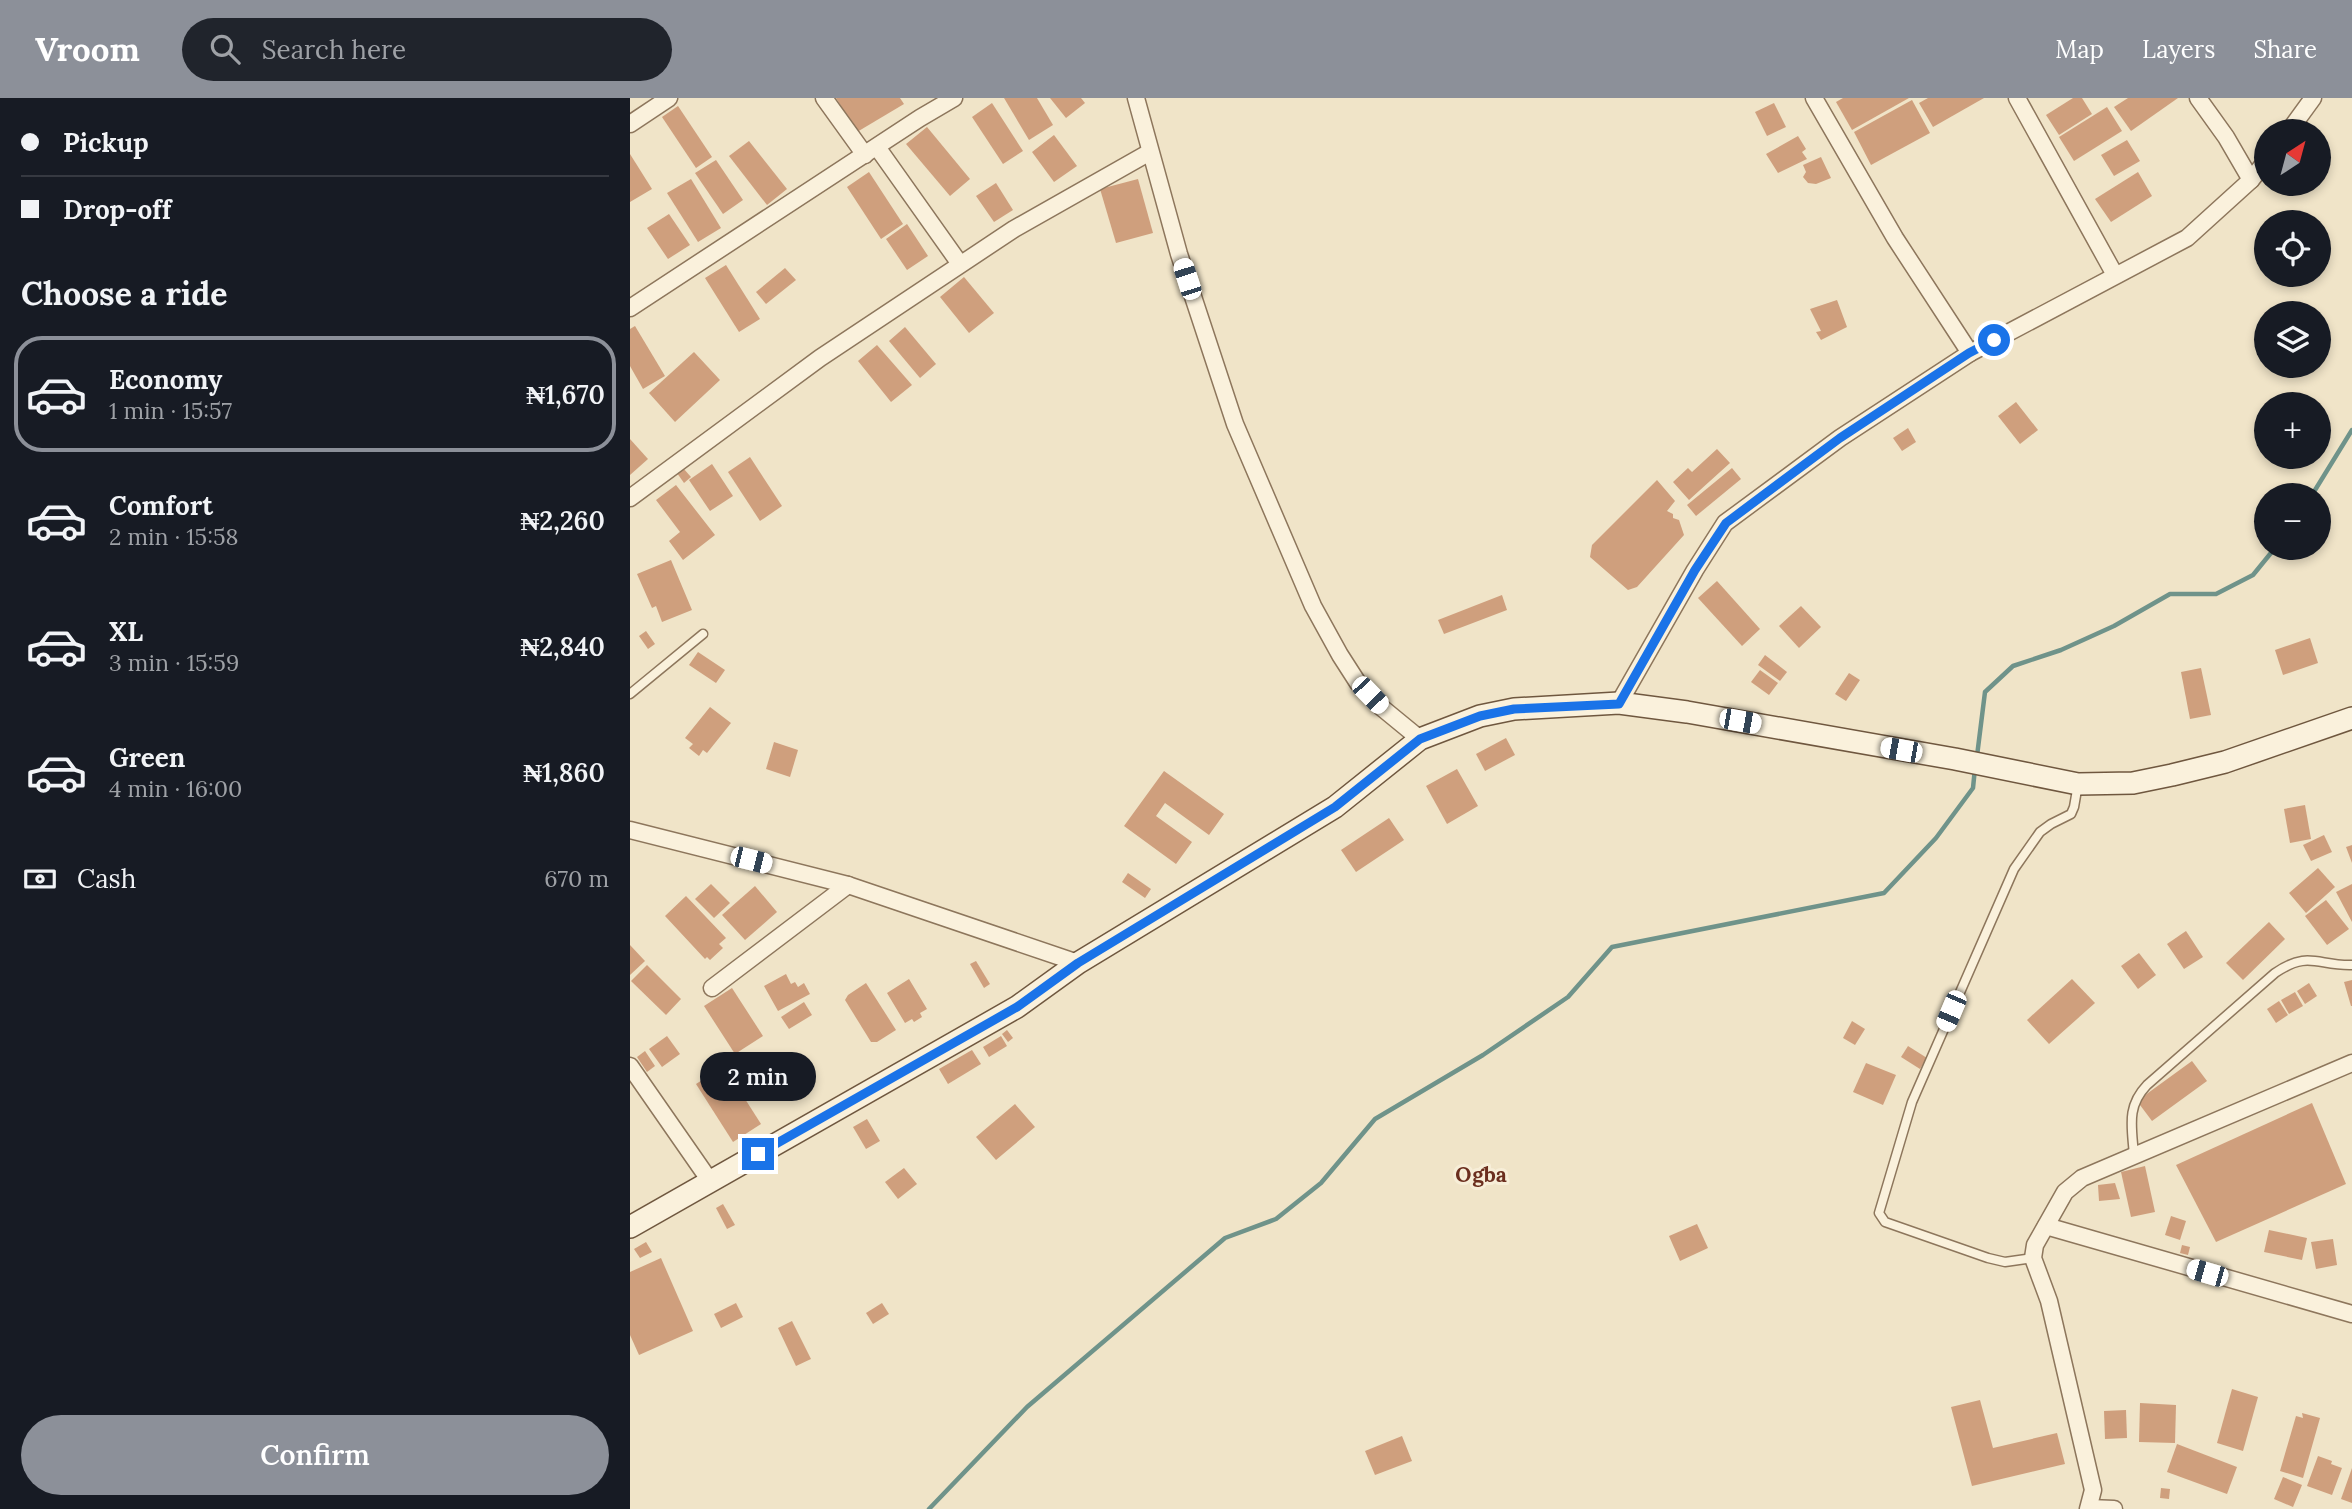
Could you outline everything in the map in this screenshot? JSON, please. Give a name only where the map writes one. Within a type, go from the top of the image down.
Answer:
[{"type":"street","points":[[630,124],[669,98]]},
{"type":"street","points":[[824,98],[871,151],[960,264]]},
{"type":"street","points":[[630,309],[954,98]]},
{"type":"street","points":[[1136,98],[1179,254],[1236,424],[1313,606],[1358,683],[1381,707],[1420,739]]},
{"type":"street","points":[[1814,98],[1895,238],[1969,353]]},
{"type":"street","points":[[2017,98],[2115,275]]},
{"type":"street","points":[[2198,98],[2226,137],[2251,180]]},
{"type":"street","points":[[2298,119],[2313,98]]},
{"type":"street","points":[[630,498],[820,358],[960,264],[1014,229],[1150,152]]},
{"type":"street","points":[[1619,704],[1695,570],[1726,523],[1840,438],[1969,353],[2187,238],[2254,176]]},
{"type":"street","points":[[630,1227],[1017,1007],[1078,963],[1335,807],[1420,739],[1480,716],[1514,709],[1619,704],[1687,712],[1955,759],[2078,784],[2133,783],[2172,775],[2225,762],[2352,718]]},
{"type":"street","points":[[630,830],[848,885],[1078,963]]},
{"type":"street","points":[[712,988],[848,885]]},
{"type":"street","points":[[2113,1509],[2089,1508],[2093,1490],[2049,1301],[2033,1258],[2035,1245],[2065,1192],[2082,1178],[2352,1063]]},
{"type":"street","points":[[630,1066],[710,1181]]},
{"type":"street","points":[[2046,1226],[2352,1314]]},
{"type":"lane","points":[[630,694],[703,634]]},
{"type":"lane","points":[[2033,1258],[2005,1262],[1988,1258],[1885,1222],[1879,1213],[1912,1102],[2014,869],[2040,832],[2071,814],[2078,784]]},
{"type":"lane","points":[[2134,1156],[2132,1110],[2134,1102],[2147,1084],[2275,972],[2288,964],[2309,959],[2336,965],[2352,965]]},
{"type":"building","points":[[836,98],[900,98],[904,104],[857,132]]},
{"type":"building","points":[[1004,98],[1037,98],[1053,125],[1029,140]]},
{"type":"building","points":[[1050,98],[1081,98],[1085,103],[1066,118]]},
{"type":"building","points":[[1843,98],[1909,98],[1852,130],[1836,102]]},
{"type":"building","points":[[1928,98],[1984,98],[1933,127],[1919,103]]},
{"type":"building","points":[[2073,98],[2082,98],[2092,114],[2059,135],[2046,115]]},
{"type":"building","points":[[2128,98],[2178,98],[2131,131],[2114,107]]},
{"type":"building","points":[[1912,100],[1930,133],[1871,165],[1854,132]]},
{"type":"building","points":[[992,103],[1023,151],[1003,164],[972,117]]},
{"type":"building","points":[[1774,103],[1786,127],[1767,136],[1755,112]]},
{"type":"building","points":[[678,106],[712,157],[696,168],[662,117]]},
{"type":"building","points":[[2107,107],[2122,131],[2074,161],[2059,137]]},
{"type":"building","points":[[927,127],[970,179],[950,196],[906,144]]},
{"type":"building","points":[[1054,135],[1077,166],[1054,182],[1032,152]]},
{"type":"building","points":[[1798,136],[1806,149],[1802,152],[1807,159],[1778,173],[1766,154]]},
{"type":"building","points":[[2127,140],[2140,161],[2114,176],[2101,155]]},
{"type":"building","points":[[749,141],[787,189],[767,205],[729,156]]},
{"type":"building","points":[[630,154],[652,189],[630,202]]},
{"type":"building","points":[[1821,157],[1831,178],[1816,184],[1808,183],[1803,177],[1806,172],[1803,165]]},
{"type":"building","points":[[716,160],[743,200],[723,214],[695,173]]},
{"type":"building","points":[[869,172],[903,224],[881,239],[847,187]]},
{"type":"building","points":[[2138,172],[2152,196],[2111,222],[2095,199]]},
{"type":"building","points":[[691,179],[721,228],[698,242],[667,193]]},
{"type":"building","points":[[1138,179],[1153,233],[1116,243],[1100,189]]},
{"type":"building","points":[[996,183],[1013,210],[994,222],[976,196]]},
{"type":"building","points":[[669,214],[690,245],[668,259],[647,228]]},
{"type":"building","points":[[907,224],[928,256],[907,270],[886,239]]},
{"type":"building","points":[[726,265],[760,319],[739,332],[705,278]]},
{"type":"building","points":[[785,268],[796,280],[766,304],[756,292]]},
{"type":"building","points":[[964,277],[994,313],[969,333],[940,297]]},
{"type":"building","points":[[1837,300],[1847,327],[1821,340],[1816,332],[1821,331],[1810,309]]},
{"type":"building","points":[[635,326],[665,376],[643,389],[630,366],[630,329]]},
{"type":"building","points":[[905,327],[936,364],[920,378],[889,341]]},
{"type":"building","points":[[877,345],[912,385],[891,402],[858,361]]},
{"type":"building","points":[[694,352],[720,380],[675,422],[649,393]]},
{"type":"building","points":[[2016,402],[2038,430],[2020,444],[1998,416]]},
{"type":"building","points":[[1908,428],[1916,442],[1902,451],[1893,438]]},
{"type":"building","points":[[630,439],[648,459],[630,475]]},
{"type":"building","points":[[1717,449],[1730,463],[1689,500],[1673,482],[1688,468],[1692,472]]},
{"type":"building","points":[[750,457],[782,506],[760,521],[728,472]]},
{"type":"building","points":[[712,464],[733,496],[710,511],[689,480]]},
{"type":"building","points":[[683,468],[691,477],[684,483],[677,473]]},
{"type":"building","points":[[1732,468],[1741,479],[1696,516],[1687,505]]},
{"type":"building","points":[[1657,480],[1675,501],[1667,511],[1679,520],[1684,535],[1637,587],[1628,590],[1590,557],[1592,545]]},
{"type":"building","points":[[676,485],[715,535],[683,560],[669,541],[680,532],[656,500]]},
{"type":"building","points":[[671,560],[692,610],[662,622],[656,606],[652,608],[637,574]]},
{"type":"building","points":[[1717,581],[1760,629],[1742,646],[1698,598]]},
{"type":"building","points":[[1502,595],[1507,610],[1444,634],[1438,620]]},
{"type":"building","points":[[1801,606],[1821,627],[1799,648],[1779,626]]},
{"type":"building","points":[[646,631],[655,644],[648,649],[639,636]]},
{"type":"building","points":[[2310,638],[2318,663],[2283,675],[2275,650]]},
{"type":"building","points":[[698,652],[725,670],[716,683],[689,665]]},
{"type":"building","points":[[1765,655],[1787,672],[1780,681],[1758,665]]},
{"type":"building","points":[[2201,668],[2211,715],[2190,719],[2181,672]]},
{"type":"building","points":[[1760,670],[1778,683],[1769,695],[1751,682]]},
{"type":"building","points":[[1849,673],[1860,680],[1846,701],[1835,694]]},
{"type":"building","points":[[710,707],[731,723],[707,753],[703,750],[699,756],[689,748],[693,744],[685,738]]},
{"type":"building","points":[[1506,738],[1515,755],[1485,771],[1476,754]]},
{"type":"building","points":[[774,742],[798,750],[790,777],[766,769]]},
{"type":"building","points":[[1457,769],[1478,806],[1447,824],[1426,786]]},
{"type":"building","points":[[1164,771],[1224,814],[1209,835],[1165,803],[1156,816],[1192,842],[1176,864],[1124,826]]},
{"type":"building","points":[[2305,805],[2311,839],[2290,843],[2284,809]]},
{"type":"building","points":[[1389,818],[1404,840],[1356,872],[1341,850]]},
{"type":"building","points":[[2324,835],[2332,852],[2311,861],[2303,845]]},
{"type":"building","points":[[2352,845],[2352,863],[2346,847]]},
{"type":"building","points":[[2318,868],[2335,887],[2306,913],[2289,893]]},
{"type":"building","points":[[1128,873],[1151,889],[1145,898],[1122,882]]},
{"type":"building","points":[[711,884],[730,903],[714,918],[695,899]]},
{"type":"building","points":[[2352,884],[2352,922],[2336,892]]},
{"type":"building","points":[[755,886],[777,912],[745,940],[722,915]]},
{"type":"building","points":[[686,896],[726,938],[719,944],[723,948],[710,960],[707,957],[705,959],[665,916]]},
{"type":"building","points":[[2326,900],[2349,929],[2327,945],[2305,916]]},
{"type":"building","points":[[2269,922],[2285,939],[2243,980],[2226,963]]},
{"type":"building","points":[[2186,931],[2203,957],[2184,969],[2167,944]]},
{"type":"building","points":[[630,945],[645,961],[630,975]]},
{"type":"building","points":[[2139,953],[2156,975],[2138,989],[2121,966]]},
{"type":"building","points":[[976,961],[990,984],[984,988],[970,964]]},
{"type":"building","points":[[647,965],[681,999],[666,1015],[631,981]]},
{"type":"building","points":[[786,974],[791,984],[795,982],[798,987],[804,983],[810,994],[778,1011],[764,986]]},
{"type":"building","points":[[909,979],[927,1009],[920,1013],[922,1017],[905,1023],[887,993]]},
{"type":"building","points":[[2072,979],[2095,1003],[2049,1044],[2027,1020]]},
{"type":"building","points":[[2352,980],[2352,1006],[2351,1006],[2344,982]]},
{"type":"building","points":[[866,983],[896,1030],[877,1042],[871,1042],[845,1000]]},
{"type":"building","points":[[2309,983],[2317,996],[2305,1004],[2297,991]]},
{"type":"building","points":[[732,988],[763,1036],[735,1054],[704,1006]]},
{"type":"building","points":[[2295,992],[2303,1006],[2289,1014],[2281,1000]]},
{"type":"building","points":[[2279,1001],[2288,1015],[2276,1023],[2267,1009]]},
{"type":"building","points":[[804,1002],[812,1015],[789,1029],[781,1017]]},
{"type":"building","points":[[1852,1021],[1865,1029],[1855,1045],[1843,1038]]},
{"type":"building","points":[[1007,1030],[1013,1038],[1008,1042],[1002,1034]]},
{"type":"building","points":[[667,1036],[680,1054],[662,1067],[649,1049]]},
{"type":"building","points":[[1001,1036],[1007,1046],[989,1057],[983,1047]]},
{"type":"building","points":[[1908,1046],[1927,1058],[1920,1069],[1901,1057]]},
{"type":"building","points":[[972,1050],[981,1064],[948,1084],[939,1069]]},
{"type":"building","points":[[645,1051],[655,1066],[647,1072],[637,1057]]},
{"type":"building","points":[[740,1055],[753,1076],[741,1083],[728,1062]]},
{"type":"building","points":[[2192,1061],[2207,1081],[2152,1121],[2137,1101]]},
{"type":"building","points":[[1866,1063],[1896,1075],[1883,1105],[1853,1092]]},
{"type":"building","points":[[724,1066],[761,1124],[733,1142],[696,1084]]},
{"type":"building","points":[[2312,1103],[2346,1184],[2216,1242],[2176,1165]]},
{"type":"building","points":[[1015,1104],[1035,1127],[996,1160],[976,1137]]},
{"type":"building","points":[[867,1119],[880,1141],[866,1149],[853,1127]]},
{"type":"building","points":[[2145,1166],[2155,1212],[2131,1217],[2121,1172]]},
{"type":"building","points":[[904,1168],[917,1184],[898,1199],[885,1182]]},
{"type":"building","points":[[2115,1183],[2120,1199],[2099,1201],[2098,1185]]},
{"type":"building","points":[[723,1204],[735,1225],[727,1229],[716,1208]]},
{"type":"building","points":[[2171,1216],[2186,1221],[2180,1240],[2165,1235]]},
{"type":"building","points":[[1697,1224],[1708,1248],[1680,1261],[1669,1236]]},
{"type":"building","points":[[2269,1230],[2307,1238],[2302,1260],[2264,1252]]},
{"type":"building","points":[[2333,1239],[2337,1265],[2316,1269],[2311,1242]]},
{"type":"building","points":[[646,1242],[652,1252],[640,1258],[634,1249]]},
{"type":"building","points":[[2182,1245],[2190,1247],[2188,1255],[2180,1253]]},
{"type":"building","points":[[661,1258],[693,1331],[639,1355],[630,1335],[630,1272]]},
{"type":"building","points":[[736,1303],[743,1317],[721,1328],[714,1314]]},
{"type":"building","points":[[882,1303],[889,1314],[873,1324],[866,1313]]},
{"type":"building","points":[[792,1321],[811,1359],[796,1366],[778,1328]]},
{"type":"building","points":[[2232,1389],[2258,1397],[2243,1451],[2217,1443]]},
{"type":"building","points":[[1980,1400],[1993,1448],[2057,1433],[2065,1464],[1972,1486],[1951,1407]]},
{"type":"building","points":[[2140,1403],[2176,1405],[2175,1443],[2139,1442]]},
{"type":"building","points":[[2126,1410],[2127,1438],[2105,1439],[2104,1411]]},
{"type":"building","points":[[2302,1413],[2320,1418],[2303,1478],[2280,1471],[2296,1416],[2303,1418]]},
{"type":"building","points":[[1402,1436],[1412,1461],[1375,1475],[1365,1451]]},
{"type":"building","points":[[2177,1444],[2237,1467],[2227,1494],[2167,1472]]},
{"type":"building","points":[[2318,1456],[2342,1468],[2332,1495],[2307,1486]]},
{"type":"building","points":[[2352,1468],[2352,1503],[2341,1499]]},
{"type":"building","points":[[2283,1477],[2302,1485],[2293,1507],[2274,1499]]},
{"type":"building","points":[[2161,1488],[2170,1489],[2169,1499],[2160,1498]]},
{"type":"waterway","points":[[2319,483],[2352,430]]},
{"type":"waterway","points":[[1977,756],[1985,692],[2013,666],[2061,650],[2114,626],[2170,594],[2216,594],[2253,575],[2265,560]]},
{"type":"waterway","points":[[929,1509],[1027,1407],[1225,1238],[1276,1219],[1321,1183],[1375,1119],[1483,1055],[1568,997],[1612,947],[1884,893],[1936,838],[1973,788],[1975,768]]},
{"type":"district","name":"Ogba","points":[[1481,1175]]},
{"type":"route","points":[[758,1154],[1017,1007],[1078,963],[1335,807],[1420,739],[1480,716],[1514,709],[1619,704],[1695,570],[1726,523],[1840,438],[1969,353],[1994,340]]}]
